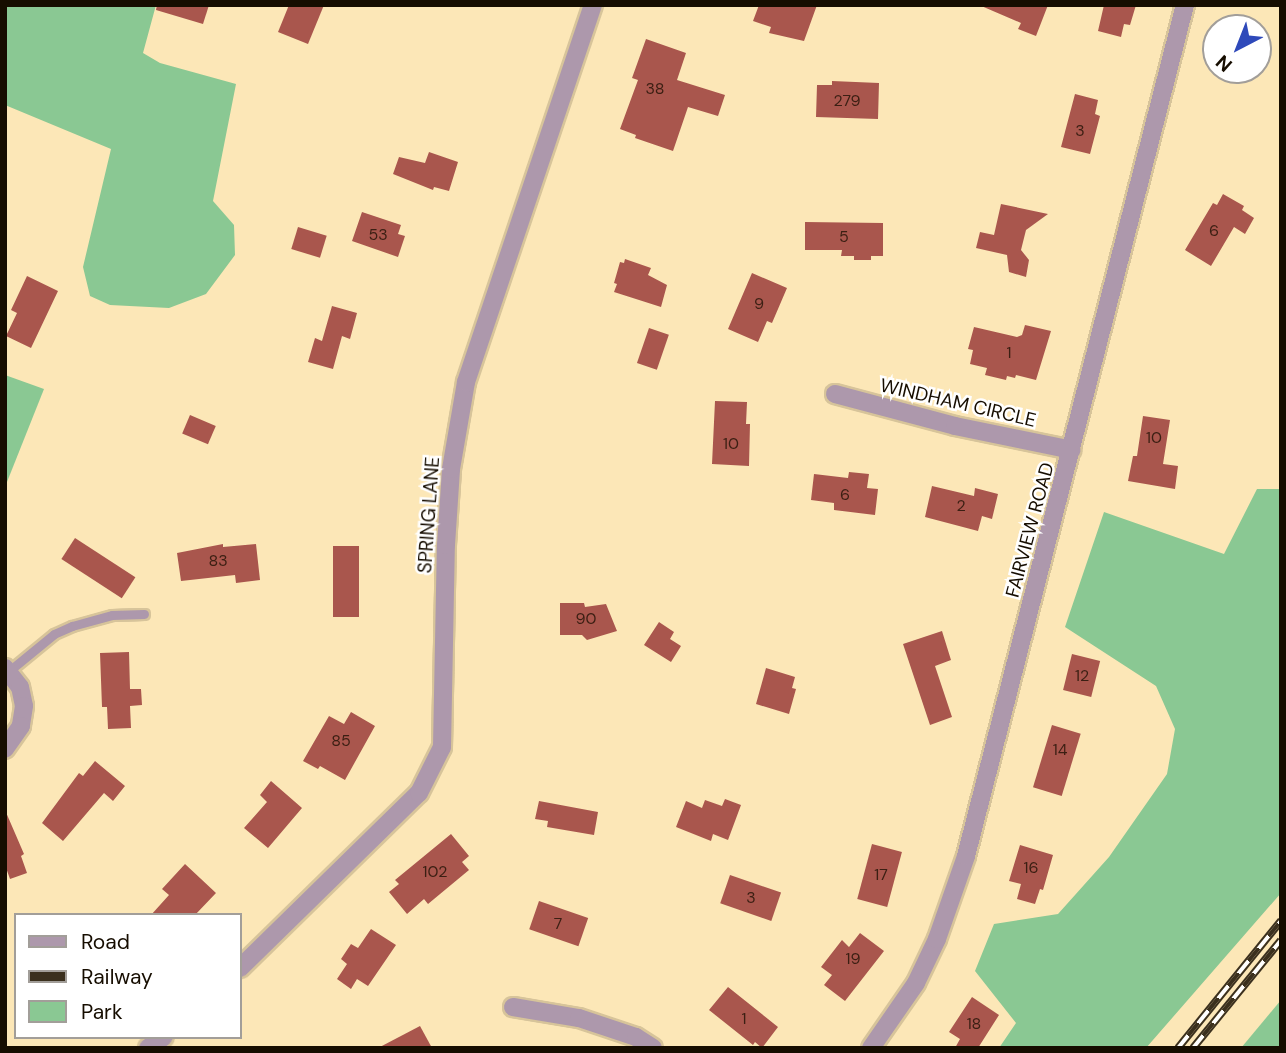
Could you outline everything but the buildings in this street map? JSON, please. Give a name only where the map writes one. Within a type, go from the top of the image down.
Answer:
[{"type":"street","name":"SPRING LANE","points":[[242,966],[419,793],[442,747],[446,545],[451,469],[466,382],[593,5]]},
{"type":"street","name":"FAIRVIEW ROAD","points":[[871,1048],[916,983],[937,939],[962,868],[1185,5]]},
{"type":"street","name":"WINDHAM CIRCLE","points":[[835,394],[955,426],[1072,450]]},
{"type":"street","points":[[5,749],[21,726],[24,706],[19,687],[7,669]]},
{"type":"street","points":[[513,1007],[579,1018],[635,1036],[653,1048]]},
{"type":"lane","points":[[7,669],[54,634],[72,625],[112,615],[144,614]]},
{"type":"green space","points":[[5,5],[156,5],[143,53],[160,63],[236,84],[213,201],[234,225],[235,255],[206,294],[169,308],[110,305],[90,296],[83,267],[111,149],[5,105]]},
{"type":"green space","points":[[5,375],[44,389],[5,487]]},
{"type":"green space","points":[[1257,489],[1281,489],[1281,893],[1146,1048],[999,1048],[1016,1023],[975,971],[994,924],[1058,914],[1109,857],[1167,774],[1175,729],[1156,686],[1065,627],[1104,512],[1224,554]]},
{"type":"green space","points":[[1281,1000],[1281,1048],[1241,1048]]},
{"type":"railway","points":[[1178,1048],[1281,921]]},
{"type":"railway","points":[[1193,1048],[1281,940]]}]
